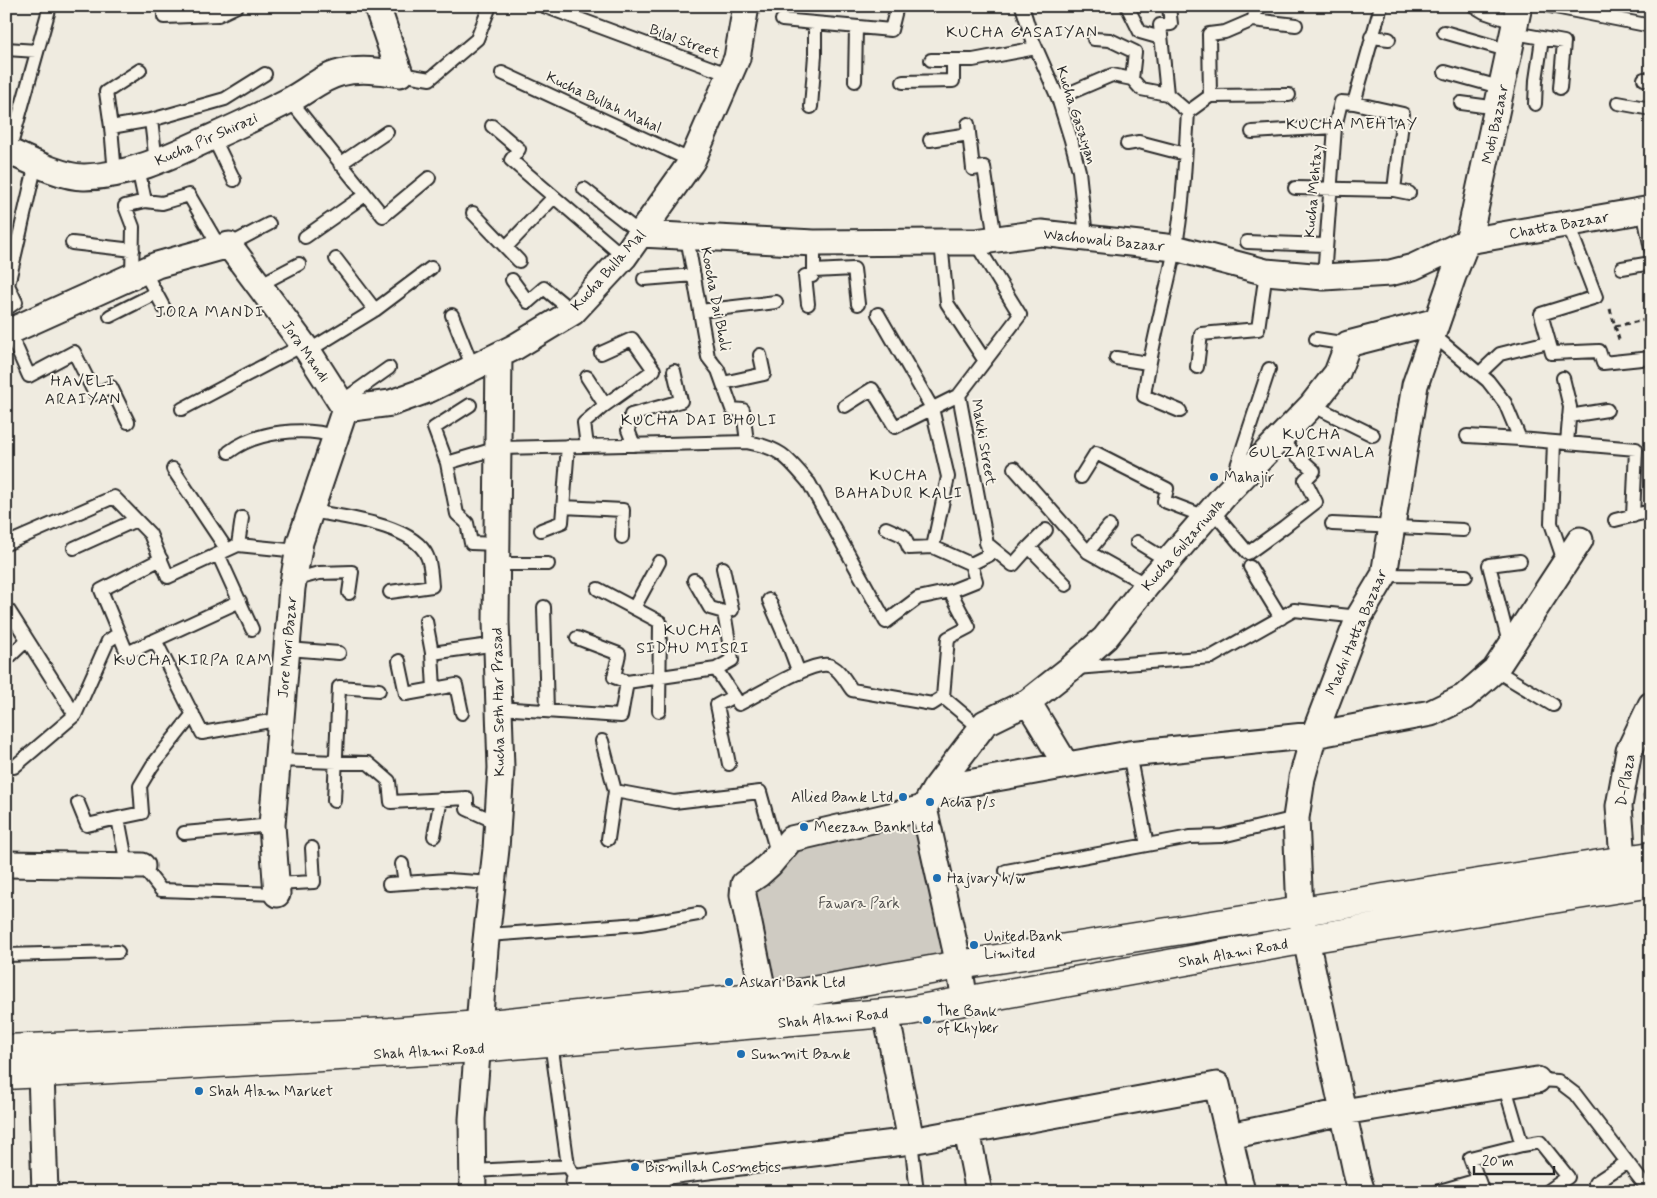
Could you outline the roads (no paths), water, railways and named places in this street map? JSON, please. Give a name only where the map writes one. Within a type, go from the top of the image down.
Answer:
[{"type":"street","points":[[377,6],[400,74]]},
{"type":"street","name":"Kucha Bulla Mal","points":[[343,405],[391,402],[430,389],[515,347],[573,312],[624,257],[692,161],[737,58],[746,6]]},
{"type":"street","name":"Moti Bazaar","points":[[1468,241],[1515,29]]},
{"type":"street","name":"Kucha Pir Shirazi","points":[[8,151],[60,172],[84,178],[136,168],[213,136],[290,100],[309,90],[322,80],[339,73],[376,70],[400,74]]},
{"type":"street","name":"Chatta Bazaar","points":[[1468,241],[1647,210]]},
{"type":"street","name":"Wachowali Bazaar","points":[[641,234],[814,243],[941,242],[985,240],[1041,233],[1175,248],[1266,272],[1324,276],[1390,273],[1413,267],[1468,241]]},
{"type":"street","name":"Machi Hatta Bazaar","points":[[1362,1192],[1300,912],[1296,818],[1302,778],[1314,735],[1359,617],[1384,575],[1415,385],[1453,276],[1468,241]]},
{"type":"street","points":[[7,324],[136,266],[157,265],[225,247]]},
{"type":"street","name":"Jora Mandi","points":[[225,247],[259,285],[306,348],[343,405]]},
{"type":"street","points":[[1348,344],[1435,328]]},
{"type":"street","name":"Kucha Gulzariwala","points":[[930,798],[985,723],[1028,702],[1105,638],[1146,585],[1209,513],[1312,405],[1337,373],[1348,344]]},
{"type":"street","name":"Kucha Seth Har Prasad","points":[[473,1182],[472,1119],[498,823],[501,768],[497,644],[499,355]]},
{"type":"street","name":"Jore Mori Bazar","points":[[276,889],[272,825],[282,719],[283,676],[288,649],[293,580],[300,542],[336,437],[343,405]]},
{"type":"street","points":[[770,1024],[743,895],[744,884],[770,864],[791,839],[930,798],[1066,765],[1130,754],[1314,735],[1431,713],[1464,697],[1495,670],[1580,540]]},
{"type":"street","points":[[1028,702],[1066,765]]},
{"type":"street","name":"D-Plaza","points":[[1623,860],[1619,806],[1629,751],[1651,705]]},
{"type":"street","points":[[930,798],[965,1001]]},
{"type":"street","name":"Shah Alami Road","points":[[6,1075],[479,1036],[764,996],[795,994],[959,965],[1651,856]]},
{"type":"street","points":[[6,864],[135,866]]},
{"type":"street","name":"Shah Alami Road","points":[[6,1048],[390,1032],[479,1036],[551,1042],[909,1011],[1307,939],[1651,883]]},
{"type":"street","points":[[886,1013],[911,1141]]},
{"type":"street","points":[[41,1073],[45,1192]]},
{"type":"street","points":[[1230,1136],[1343,1112],[1537,1080]]},
{"type":"street","points":[[581,1180],[662,1182],[911,1141],[1217,1085],[1242,1192]]},
{"type":"street","points":[[967,1131],[979,1192]]},
{"type":"lane","points":[[8,151],[50,6]]},
{"type":"lane","points":[[164,6],[164,17],[218,15],[237,6]]},
{"type":"lane","points":[[400,74],[430,79],[477,39],[490,6]]},
{"type":"lane","name":"Bilal Street","points":[[544,6],[730,74]]},
{"type":"lane","points":[[782,20],[891,30],[897,6]]},
{"type":"lane","name":"Kucha Gasaiyan","points":[[1022,6],[1036,48],[1058,98],[1079,171],[1086,237]]},
{"type":"lane","points":[[1167,94],[1160,25],[1171,24],[1169,6]]},
{"type":"lane","points":[[1253,20],[1257,9],[1262,6]]},
{"type":"lane","points":[[1381,6],[1354,103],[1403,114],[1394,190]]},
{"type":"lane","points":[[1474,6],[1515,29],[1542,39],[1564,42],[1560,88]]},
{"type":"lane","points":[[1550,6],[1651,26]]},
{"type":"lane","points":[[1128,8],[1140,32],[1161,38]]},
{"type":"lane","points":[[1210,96],[1208,34],[1225,32],[1253,20],[1296,25]]},
{"type":"lane","points":[[811,107],[815,23]]},
{"type":"lane","points":[[855,81],[856,27]]},
{"type":"lane","points":[[1444,32],[1515,29]]},
{"type":"lane","points":[[1371,37],[1389,39]]},
{"type":"lane","points":[[1094,39],[1110,40],[1135,52],[1132,79]]},
{"type":"lane","points":[[1535,104],[1536,80],[1542,39]]},
{"type":"lane","points":[[931,60],[973,60],[1036,48]]},
{"type":"lane","points":[[6,49],[37,51]]},
{"type":"lane","points":[[903,82],[953,81],[953,60]]},
{"type":"lane","points":[[140,70],[106,92],[111,127],[136,168],[145,201]]},
{"type":"lane","points":[[1445,72],[1500,98]]},
{"type":"lane","name":"Kucha Bullah Mahal","points":[[502,73],[692,161]]},
{"type":"lane","points":[[111,127],[150,120],[225,99],[265,74]]},
{"type":"lane","points":[[1058,98],[1112,75],[1132,79],[1141,89],[1167,94],[1188,112]]},
{"type":"lane","points":[[1180,411],[1144,396],[1148,363],[1175,248],[1188,112],[1210,96],[1289,94]]},
{"type":"lane","points":[[1461,103],[1500,98]]},
{"type":"lane","points":[[290,100],[383,216],[429,178]]},
{"type":"lane","name":"Kucha Mehtay","points":[[1324,276],[1335,127],[1341,102],[1354,103]]},
{"type":"lane","points":[[1618,103],[1651,109]]},
{"type":"lane","points":[[136,168],[150,120]]},
{"type":"lane","points":[[492,126],[518,149],[510,160],[624,257]]},
{"type":"lane","points":[[1252,132],[1335,127]]},
{"type":"lane","points":[[930,140],[968,129],[973,169],[984,167],[985,240]]},
{"type":"lane","points":[[340,164],[387,132]]},
{"type":"lane","points":[[213,136],[234,180]]},
{"type":"lane","points":[[1127,144],[1139,142],[1185,154]]},
{"type":"lane","points":[[36,163],[11,251],[8,285],[16,302],[7,324],[29,376],[74,352],[95,394],[111,387],[128,422]]},
{"type":"lane","points":[[1295,188],[1394,190],[1410,193]]},
{"type":"lane","points":[[584,189],[641,234]]},
{"type":"lane","points":[[164,308],[156,293],[136,266],[134,227],[125,206],[145,201],[162,203],[189,195],[225,247],[270,224]]},
{"type":"lane","points":[[305,238],[365,195]]},
{"type":"lane","points":[[506,247],[554,197]]},
{"type":"lane","points":[[1647,210],[1651,249]]},
{"type":"lane","points":[[473,213],[519,261]]},
{"type":"lane","points":[[1568,224],[1596,297],[1541,314],[1552,354],[1599,351],[1603,363],[1651,358]]},
{"type":"lane","name":"Koocha Dai Bholi","points":[[687,237],[708,358],[718,370],[732,410],[743,410],[747,442]]},
{"type":"lane","name":"Makki Street","points":[[985,240],[1020,315],[959,395],[986,542]]},
{"type":"lane","points":[[941,242],[948,303],[985,361]]},
{"type":"lane","points":[[1247,242],[1325,245]]},
{"type":"lane","points":[[72,243],[136,266]]},
{"type":"lane","points":[[808,304],[806,276],[812,276],[814,271],[814,243]]},
{"type":"lane","points":[[336,259],[375,310]]},
{"type":"lane","points":[[1622,268],[1651,263]]},
{"type":"lane","points":[[259,285],[299,264]]},
{"type":"lane","points":[[182,409],[306,348],[375,310],[431,268]]},
{"type":"lane","points":[[814,271],[854,269],[858,304]]},
{"type":"lane","points":[[1197,367],[1201,334],[1258,329],[1266,272]]},
{"type":"lane","points":[[644,279],[694,275]]},
{"type":"lane","points":[[512,280],[528,302],[544,288],[573,312]]},
{"type":"lane","points":[[110,316],[156,293]]},
{"type":"lane","points":[[700,310],[776,302]]},
{"type":"lane","points":[[878,314],[932,408],[948,477],[933,546]]},
{"type":"lane","points":[[452,315],[473,368]]},
{"type":"lane","points":[[1435,328],[1488,381],[1505,403],[1520,439]]},
{"type":"lane","points":[[586,446],[584,423],[605,405],[654,370],[632,339],[601,352]]},
{"type":"lane","points":[[1316,339],[1348,344]]},
{"type":"lane","points":[[1479,374],[1500,354],[1548,342]]},
{"type":"lane","points":[[723,383],[764,374],[760,355]]},
{"type":"lane","points":[[1116,358],[1148,363]]},
{"type":"lane","points":[[343,405],[389,368]]},
{"type":"lane","points":[[1246,473],[1237,466],[1269,368]]},
{"type":"lane","points":[[634,445],[628,430],[631,415],[681,401],[674,372]]},
{"type":"lane","points":[[587,377],[605,405]]},
{"type":"lane","points":[[1563,378],[1570,407],[1569,416],[1560,442],[1551,523],[1565,564]]},
{"type":"lane","points":[[845,406],[872,389],[895,427],[959,395]]},
{"type":"lane","points":[[470,405],[434,428],[447,463],[456,514],[467,523],[472,543],[497,554],[548,564]]},
{"type":"lane","points":[[1312,405],[1373,435]]},
{"type":"lane","points":[[1569,416],[1606,410]]},
{"type":"lane","points":[[229,452],[238,445],[289,430],[322,432],[336,437]]},
{"type":"lane","points":[[1467,436],[1636,449],[1632,516]]},
{"type":"lane","points":[[1081,477],[1096,453],[1167,489],[1164,501],[1209,513],[1248,552],[1316,502],[1305,480],[1314,471],[1279,439]]},
{"type":"lane","points":[[447,463],[498,448],[747,442],[766,445],[779,452],[794,465],[808,483],[886,622],[918,598],[950,591],[976,581],[970,564],[933,546],[910,548],[904,536],[886,528]]},
{"type":"lane","points":[[541,530],[562,522],[568,446]]},
{"type":"lane","points":[[173,468],[228,550],[240,601],[252,629]]},
{"type":"lane","points":[[1014,468],[1088,552],[1146,585]]},
{"type":"lane","points":[[6,544],[114,497],[150,534],[168,577],[228,550],[298,551]]},
{"type":"lane","points":[[563,507],[623,510],[622,537]]},
{"type":"lane","points":[[312,511],[377,524],[400,531],[416,542],[427,556],[432,586],[390,592]]},
{"type":"lane","points":[[1615,520],[1651,511]]},
{"type":"lane","points":[[228,550],[242,518]]},
{"type":"lane","points":[[74,548],[136,520]]},
{"type":"lane","points":[[1332,524],[1463,530]]},
{"type":"lane","points":[[1088,552],[1109,526]]},
{"type":"lane","points":[[986,542],[1013,565],[1046,530]]},
{"type":"lane","points":[[970,564],[989,555],[986,542]]},
{"type":"lane","points":[[1137,542],[1168,561]]},
{"type":"lane","points":[[1029,547],[1066,585]]},
{"type":"lane","points":[[161,559],[101,590],[127,653],[240,601]]},
{"type":"lane","points":[[1510,647],[1489,565],[1520,561]]},
{"type":"lane","points":[[634,608],[659,562]]},
{"type":"lane","points":[[1250,567],[1281,618]]},
{"type":"lane","points":[[694,580],[710,608],[724,612],[732,610],[724,568]]},
{"type":"lane","points":[[293,580],[318,573],[352,572],[349,593]]},
{"type":"lane","points":[[1384,575],[1466,576]]},
{"type":"lane","points":[[598,589],[660,622],[659,711]]},
{"type":"lane","points":[[943,697],[948,638],[969,627],[950,591]]},
{"type":"lane","points":[[768,600],[789,646],[798,674]]},
{"type":"lane","points":[[544,607],[546,711]]},
{"type":"lane","points":[[1071,668],[1212,657],[1294,610],[1359,617]]},
{"type":"lane","points":[[6,612],[9,611],[75,715]]},
{"type":"lane","points":[[577,638],[619,654],[614,677],[627,682],[716,669],[732,660],[724,612]]},
{"type":"lane","points":[[426,622],[432,653],[434,689]]},
{"type":"lane","points":[[14,767],[75,715],[108,642],[118,634]]},
{"type":"lane","points":[[6,660],[27,640]]},
{"type":"lane","points":[[154,640],[202,733],[282,719]]},
{"type":"lane","points":[[432,653],[497,644]]},
{"type":"lane","points":[[288,649],[339,653]]},
{"type":"lane","points":[[399,661],[406,694],[456,685],[462,713]]},
{"type":"lane","points":[[716,669],[739,704],[809,668],[828,665],[837,670],[852,690],[932,704],[943,697]]},
{"type":"lane","points":[[1495,670],[1553,705]]},
{"type":"lane","points":[[499,708],[621,716],[627,682]]},
{"type":"lane","points":[[334,801],[339,687],[379,690]]},
{"type":"lane","points":[[729,764],[717,705],[734,696]]},
{"type":"lane","points":[[943,697],[981,729]]},
{"type":"lane","points":[[78,803],[86,825],[142,813],[140,786],[152,766],[192,714]]},
{"type":"lane","points":[[602,741],[615,791],[608,839]]},
{"type":"lane","points":[[1130,754],[1147,845]]},
{"type":"lane","points":[[277,760],[368,763],[389,782],[391,802],[467,798],[467,809],[498,823]]},
{"type":"lane","points":[[615,791],[674,802],[760,792],[777,854]]},
{"type":"lane","points":[[434,836],[441,799]]},
{"type":"lane","points":[[118,818],[135,866],[161,890],[276,889],[314,882],[312,848]]},
{"type":"lane","points":[[1006,871],[1190,837],[1222,836],[1296,818]]},
{"type":"lane","points":[[184,833],[272,825]]},
{"type":"lane","points":[[402,864],[405,883]]},
{"type":"lane","points":[[390,884],[448,880],[492,883]]},
{"type":"lane","points":[[487,935],[640,924],[698,914]]},
{"type":"lane","points":[[6,954],[118,952]]},
{"type":"lane","points":[[473,1182],[581,1180],[551,1042]]},
{"type":"lane","points":[[1537,1080],[1558,1082],[1575,1094],[1650,1192]]},
{"type":"lane","points":[[1504,1084],[1522,1145]]},
{"type":"lane","points":[[911,1141],[917,1192]]},
{"type":"lane","points":[[1436,1192],[1481,1186],[1470,1158],[1540,1142],[1568,1177],[1547,1192]]},
{"type":"lane","points":[[1595,1183],[1627,1162]]},
{"type":"place","name":"Mahajir","points":[[1214,477]]},
{"type":"place","name":"Allied Bank Ltd","points":[[903,797]]},
{"type":"place","name":"Acha p/s","points":[[930,802]]},
{"type":"place","name":"Meezan Bank Ltd","points":[[804,827]]},
{"type":"place","name":"Hajvary h/w","points":[[937,878]]},
{"type":"place","name":"United Bank Limited","points":[[974,945]]},
{"type":"place","name":"Askari Bank Ltd","points":[[729,982]]},
{"type":"place","name":"The Bank of Khyber","points":[[927,1020]]},
{"type":"place","name":"Summit Bank","points":[[741,1054]]},
{"type":"place","name":"Shah Alam Market","points":[[199,1091]]},
{"type":"place","name":"Bismillah Cosmetics","points":[[635,1167]]},
{"type":"district","name":"KUCHA GASAIYAN","points":[[1022,31]]},
{"type":"district","name":"KUCHA MEHTAY","points":[[1352,123]]},
{"type":"district","name":"JORA MANDI","points":[[210,311]]},
{"type":"district","name":"HAVELI ARAIYAN","points":[[83,389]]},
{"type":"district","name":"KUCHA DAI BHOLI","points":[[699,419]]},
{"type":"district","name":"KUCHA GULZARIWALA","points":[[1312,442]]},
{"type":"district","name":"KUCHA BAHADUR KALI","points":[[899,483]]},
{"type":"district","name":"KUCHA SIDHU MISRI","points":[[693,638]]},
{"type":"district","name":"KUCHA KIRPA RAM","points":[[193,659]]},
{"type":"park label","name":"Fawara Park","points":[[859,903]]}]
